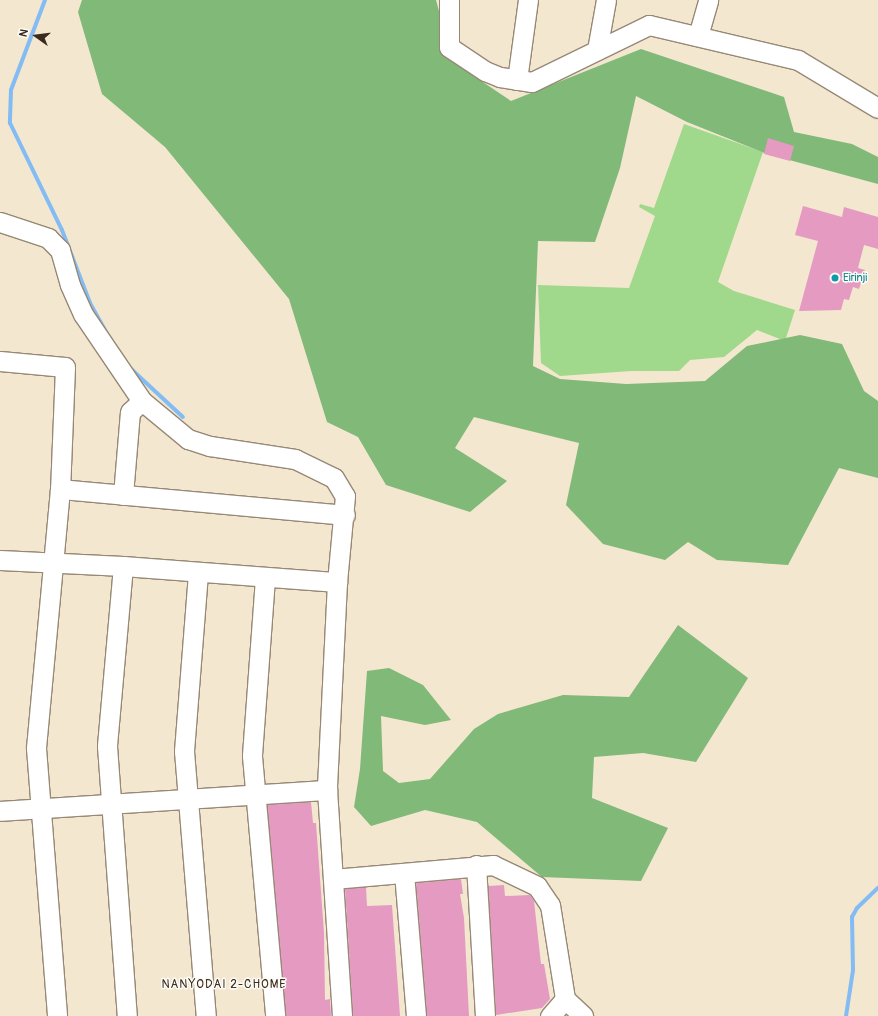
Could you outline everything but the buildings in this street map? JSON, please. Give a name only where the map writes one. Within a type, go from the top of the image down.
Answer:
[{"type":"street","points":[[449,0],[449,47],[486,71],[517,80],[532,82],[649,26],[798,60],[878,108]]},
{"type":"street","points":[[517,80],[528,0]]},
{"type":"street","points":[[598,50],[606,0]]},
{"type":"street","points":[[698,36],[708,0]]},
{"type":"street","points":[[0,222],[48,238],[60,250],[70,285],[83,314],[142,401],[188,439],[210,446],[295,459],[334,478],[345,496],[345,515],[337,582],[327,790],[342,1016]]},
{"type":"street","points":[[0,361],[65,367],[60,489],[36,748],[42,808],[57,1016]]},
{"type":"street","points":[[123,495],[130,412],[142,401]]},
{"type":"street","points":[[60,489],[345,515]]},
{"type":"street","points":[[0,560],[123,566],[198,573],[337,582]]},
{"type":"street","points":[[123,566],[107,746],[127,1016]]},
{"type":"street","points":[[198,573],[184,751],[206,1016]]},
{"type":"street","points":[[265,578],[252,756],[275,1016]]},
{"type":"street","points":[[0,811],[327,790]]},
{"type":"street","points":[[333,879],[476,865],[493,865],[537,886],[550,905],[565,999],[583,1016]]},
{"type":"street","points":[[476,865],[485,1016]]},
{"type":"street","points":[[404,873],[416,1016]]},
{"type":"street","points":[[550,1016],[565,999]]},
{"type":"green space","points":[[82,0],[436,0],[453,62],[511,101],[641,49],[784,97],[794,132],[852,144],[878,157],[878,184],[767,154],[687,122],[636,96],[620,168],[595,242],[538,241],[533,366],[560,379],[626,384],[705,381],[747,346],[800,335],[842,344],[864,391],[878,401],[878,478],[839,468],[788,565],[717,560],[688,542],[665,560],[603,544],[566,505],[579,443],[474,417],[455,448],[507,481],[470,512],[386,485],[358,437],[327,422],[289,299],[165,147],[102,94],[78,12]]},
{"type":"green space","points":[[684,124],[763,152],[718,282],[734,291],[795,310],[785,341],[757,330],[724,357],[690,360],[679,371],[631,371],[560,376],[541,363],[538,285],[629,288],[655,216],[639,207],[640,204],[654,208]]},
{"type":"green space","points":[[678,625],[748,678],[696,762],[643,753],[594,757],[592,798],[668,828],[641,881],[542,877],[477,822],[425,810],[371,826],[354,807],[360,769],[367,671],[389,668],[423,685],[451,720],[425,725],[381,716],[383,771],[399,783],[430,779],[474,729],[498,714],[563,695],[629,697]]},
{"type":"waterway","points":[[45,0],[11,90],[10,123],[62,230],[90,303],[108,335]]},
{"type":"waterway","points":[[130,368],[183,417]]},
{"type":"waterway","points":[[846,1016],[853,970],[852,917],[857,908],[878,888]]},
{"type":"place","name":"Eirinji","points":[[835,278]]},
{"type":"district","name":"NANYODAI 2-CHOME","points":[[224,985]]}]
